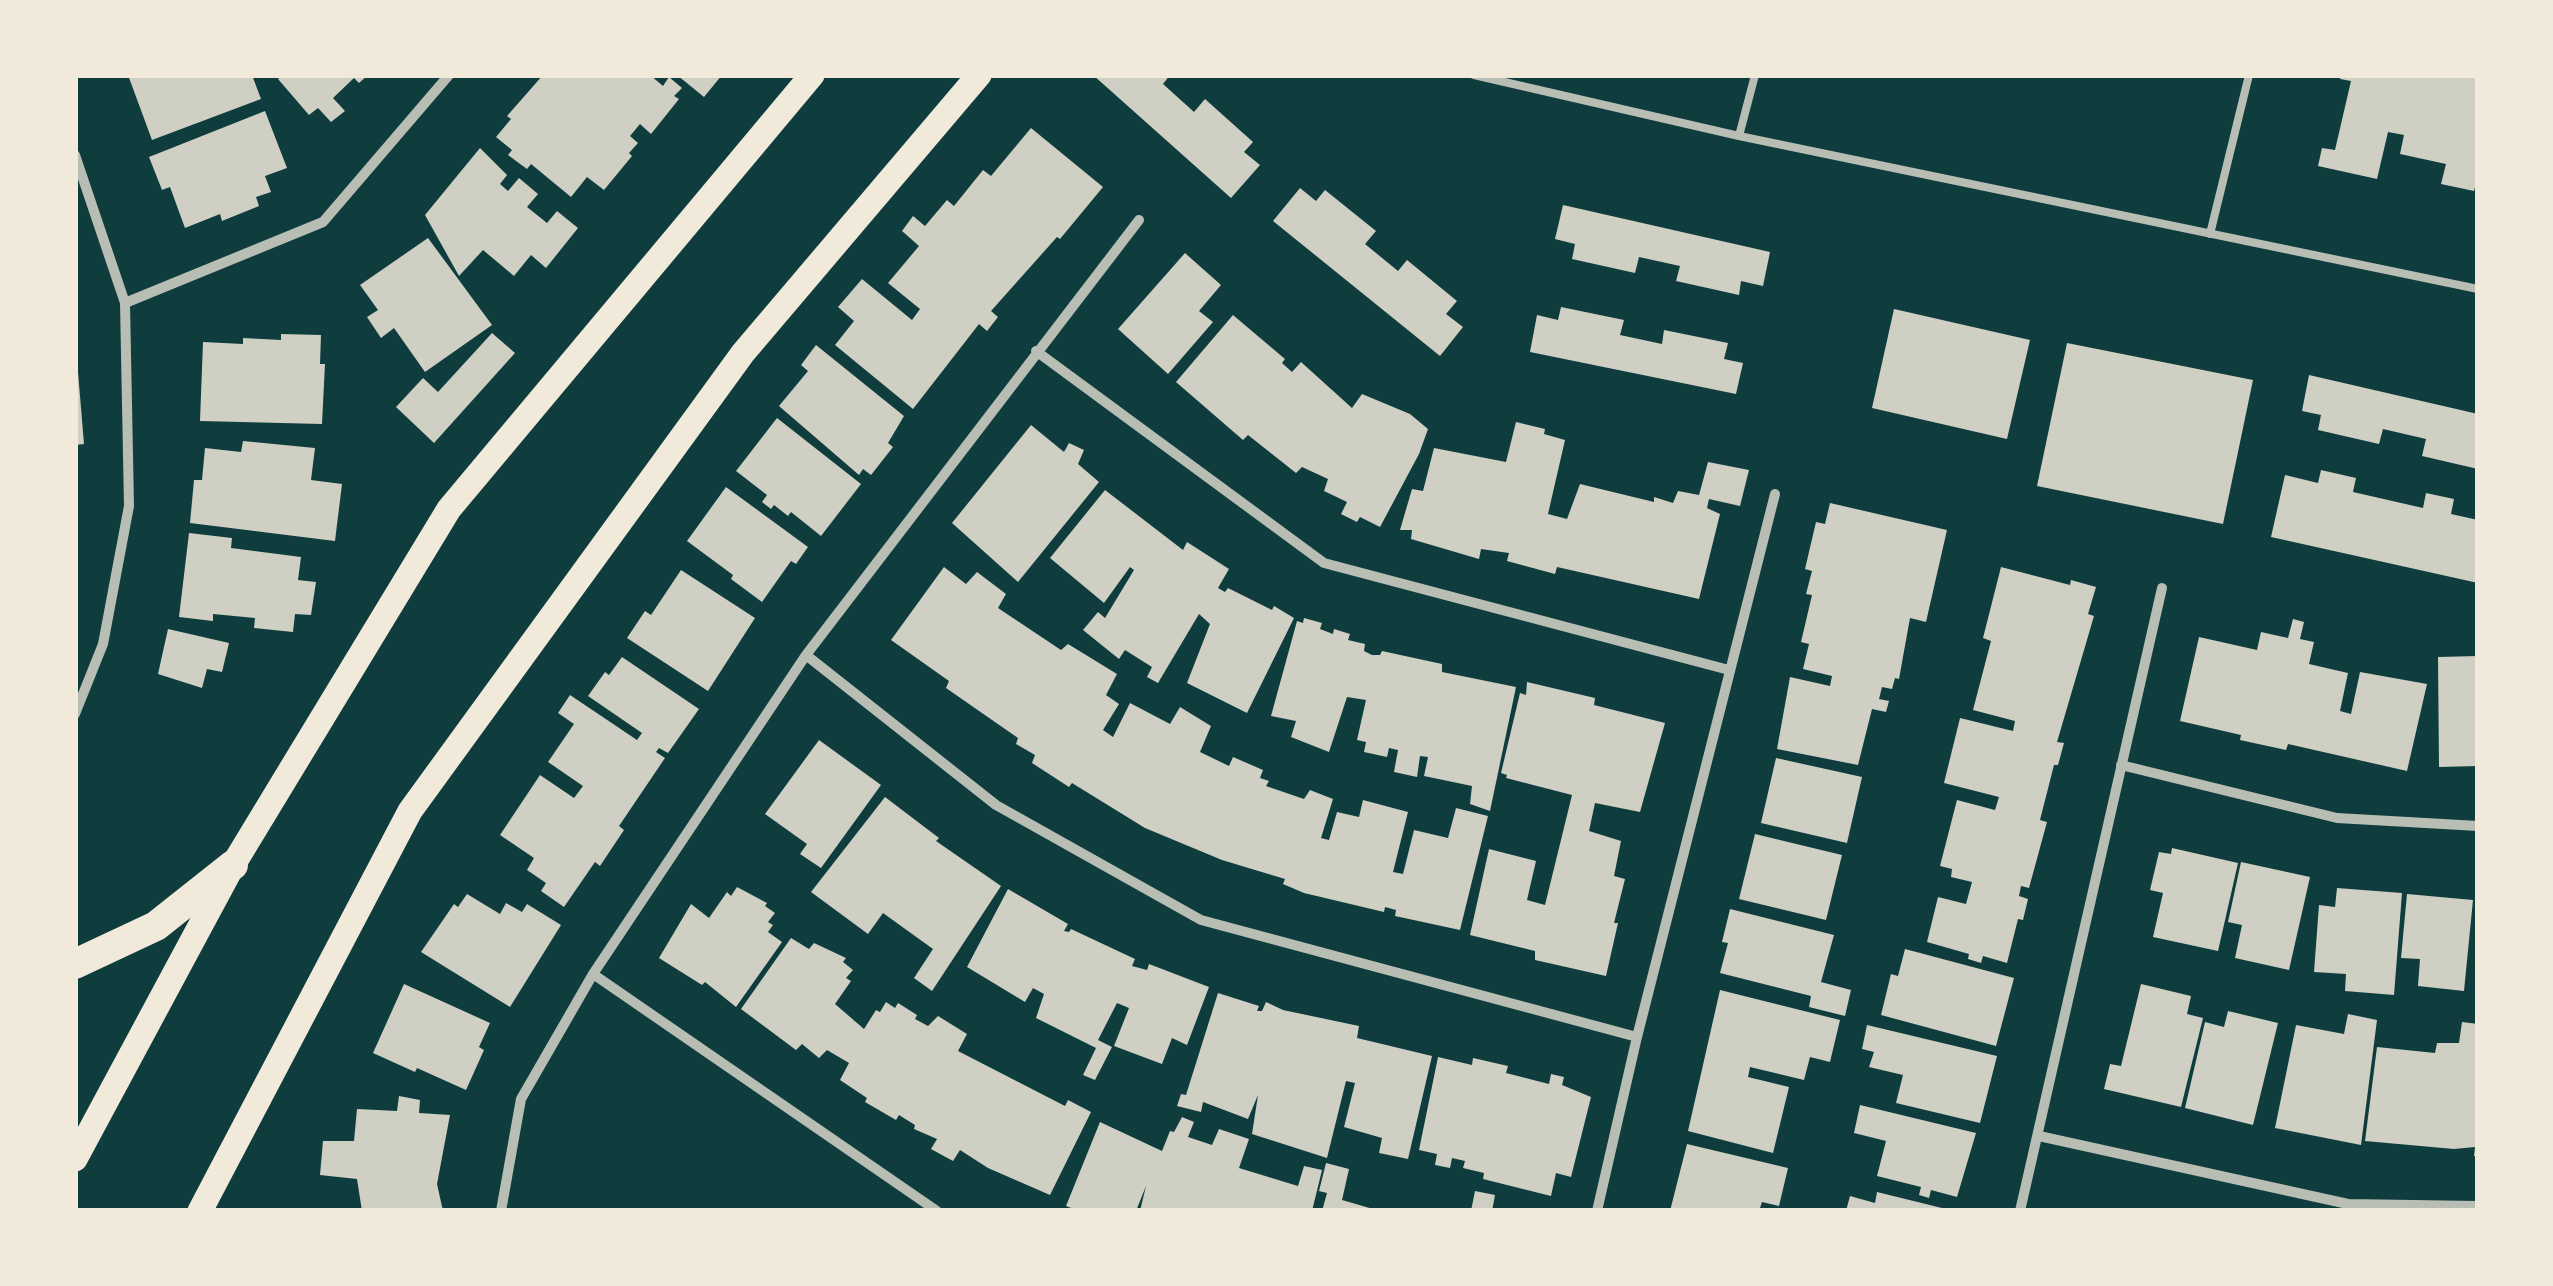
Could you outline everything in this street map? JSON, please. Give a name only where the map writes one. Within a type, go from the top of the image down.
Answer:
[{"type":"highway","points":[[75,964],[156,926],[233,865]]},
{"type":"main road","points":[[75,1159],[233,865],[449,509],[812,75]]},
{"type":"main road","points":[[200,1211],[410,811],[743,353],[979,75]]},
{"type":"street","points":[[126,303],[323,222],[449,75]]},
{"type":"street","points":[[75,155],[126,303],[129,506],[103,644],[75,714]]},
{"type":"street","points":[[501,1211],[522,1100],[593,974],[806,654],[1139,220]]},
{"type":"street","points":[[1036,351],[1324,563],[1729,670]]},
{"type":"street","points":[[1597,1211],[1637,1037],[1775,494]]},
{"type":"street","points":[[2020,1211],[2162,588]]},
{"type":"street","points":[[806,654],[996,805],[1200,920],[1637,1037]]},
{"type":"street","points":[[2121,765],[2337,818],[2478,826]]},
{"type":"street","points":[[593,974],[938,1211]]},
{"type":"street","points":[[2038,1136],[2348,1204],[2478,1206]]},
{"type":"lane","points":[[1474,75],[1739,136],[2478,289]]},
{"type":"lane","points":[[1739,136],[1755,75]]},
{"type":"lane","points":[[2210,234],[2249,75]]},
{"type":"building","points":[[128,75],[252,75],[261,99],[152,140]]},
{"type":"building","points":[[284,75],[368,75],[359,83],[354,78],[333,98],[345,111],[331,122],[318,108],[309,115],[278,79]]},
{"type":"building","points":[[543,75],[650,75],[663,86],[669,77],[682,88],[674,96],[679,99],[651,134],[640,124],[630,136],[638,143],[629,153],[632,156],[604,190],[587,177],[571,197],[531,164],[527,169],[508,155],[512,150],[496,137],[511,119],[507,116]]},
{"type":"building","points":[[677,75],[722,75],[704,97]]},
{"type":"building","points":[[1093,75],[1170,75],[1163,84],[1194,112],[1205,99],[1253,142],[1244,152],[1260,165],[1231,198]]},
{"type":"building","points":[[2341,75],[2478,75],[2478,175],[2474,191],[2441,184],[2446,164],[2400,154],[2404,135],[2388,132],[2377,179],[2318,166],[2322,148],[2335,150],[2351,81],[2340,79]]},
{"type":"building","points":[[265,111],[287,168],[265,176],[271,192],[256,197],[259,206],[222,221],[220,214],[185,228],[170,187],[162,190],[149,157]]},
{"type":"building","points":[[1031,128],[1103,187],[991,311],[998,317],[987,331],[979,324],[913,409],[835,345],[854,321],[838,307],[862,279],[912,320],[920,309],[888,283],[919,246],[902,231],[913,216],[925,226],[947,200],[954,206],[983,170],[991,176]]},
{"type":"building","points":[[480,148],[507,175],[500,184],[508,191],[519,178],[538,194],[527,207],[547,223],[557,211],[578,228],[546,268],[531,255],[514,276],[483,250],[459,276],[425,215]]},
{"type":"building","points":[[1300,188],[1316,201],[1325,190],[1376,231],[1365,244],[1398,271],[1407,260],[1457,301],[1446,314],[1463,327],[1440,356],[1273,221]]},
{"type":"building","points":[[1563,205],[1770,252],[1763,286],[1741,281],[1739,295],[1676,281],[1680,266],[1639,257],[1635,273],[1572,259],[1575,244],[1555,239]]},
{"type":"building","points":[[428,238],[492,325],[425,372],[394,328],[381,338],[367,317],[378,310],[360,285]]},
{"type":"building","points":[[1185,253],[1221,285],[1199,311],[1213,322],[1168,374],[1118,329]]},
{"type":"building","points":[[1561,307],[1624,320],[1620,335],[1662,344],[1664,330],[1728,343],[1724,359],[1743,363],[1736,394],[1530,352],[1537,315],[1558,320]]},
{"type":"building","points":[[1894,309],[2030,340],[2007,439],[1872,408]]},
{"type":"building","points":[[1233,315],[1285,359],[1282,363],[1292,372],[1301,362],[1352,408],[1362,394],[1410,414],[1428,429],[1380,527],[1360,517],[1357,522],[1341,514],[1347,502],[1324,491],[1328,479],[1302,467],[1296,473],[1248,435],[1243,440],[1176,382]]},
{"type":"building","points":[[492,333],[515,353],[434,443],[396,407],[423,378],[438,392]]},
{"type":"building","points":[[281,334],[321,335],[320,364],[325,364],[322,424],[200,421],[203,342],[243,344],[243,338],[281,340]]},
{"type":"building","points":[[2067,343],[2253,380],[2223,524],[2037,486]]},
{"type":"building","points":[[816,345],[904,416],[888,443],[893,447],[871,475],[863,469],[859,475],[779,406],[808,371],[801,365]]},
{"type":"building","points":[[78,372],[84,444],[75,445],[75,373]]},
{"type":"building","points":[[2309,375],[2478,414],[2478,469],[2422,456],[2426,439],[2383,429],[2379,444],[2318,430],[2321,415],[2302,411]]},
{"type":"building","points":[[777,418],[861,484],[821,536],[791,512],[788,516],[774,505],[771,509],[762,502],[767,495],[736,471]]},
{"type":"building","points":[[1516,422],[1545,429],[1544,434],[1565,440],[1548,514],[1567,519],[1580,484],[1673,503],[1678,491],[1699,495],[1708,462],[1749,470],[1740,506],[1709,499],[1707,508],[1720,514],[1699,599],[1557,567],[1555,574],[1507,561],[1509,553],[1481,549],[1479,559],[1411,539],[1412,530],[1400,530],[1412,489],[1423,491],[1434,448],[1506,462]]},
{"type":"building","points":[[1031,425],[1064,452],[1069,443],[1084,450],[1078,464],[1099,482],[1018,582],[952,523]]},
{"type":"building","points":[[243,441],[315,448],[311,480],[342,484],[335,541],[190,523],[194,480],[202,480],[205,448],[241,452]]},
{"type":"building","points":[[2321,470],[2356,478],[2353,492],[2423,508],[2426,493],[2454,499],[2451,514],[2478,520],[2478,583],[2271,537],[2285,475],[2318,483]]},
{"type":"building","points":[[726,487],[808,547],[796,564],[791,561],[762,602],[687,541]]},
{"type":"building","points":[[1105,490],[1183,550],[1187,542],[1229,569],[1218,588],[1225,592],[1228,588],[1272,610],[1274,606],[1294,618],[1247,713],[1187,683],[1210,624],[1199,614],[1158,683],[1147,677],[1152,667],[1125,650],[1119,659],[1083,630],[1098,612],[1105,618],[1134,570],[1130,567],[1104,603],[1050,558]]},
{"type":"building","points":[[1830,503],[1947,530],[1926,622],[1910,618],[1899,679],[1895,678],[1892,689],[1882,687],[1879,699],[1889,701],[1886,712],[1872,709],[1858,765],[1777,749],[1790,677],[1830,686],[1832,676],[1803,669],[1809,644],[1801,642],[1812,595],[1806,594],[1812,571],[1805,569],[1816,522],[1825,524]]},
{"type":"building","points":[[189,533],[232,538],[231,548],[301,557],[298,580],[316,582],[311,615],[295,614],[293,632],[254,628],[255,618],[213,614],[213,621],[179,617]]},
{"type":"building","points":[[944,567],[966,584],[977,572],[1006,594],[998,608],[1061,650],[1068,644],[1117,674],[1106,695],[1119,704],[1103,730],[1113,737],[1130,703],[1170,724],[1180,707],[1211,726],[1200,752],[1229,766],[1233,757],[1263,770],[1260,778],[1269,781],[1266,786],[1304,799],[1310,790],[1333,799],[1321,838],[1329,840],[1337,812],[1359,817],[1363,800],[1408,812],[1393,872],[1403,874],[1414,830],[1448,838],[1456,808],[1488,816],[1460,930],[1395,916],[1396,910],[1385,907],[1384,912],[1304,893],[1283,884],[1285,879],[1222,860],[1145,828],[1032,763],[1035,755],[1016,744],[1018,738],[946,688],[949,681],[891,640]]},
{"type":"building","points":[[2001,567],[2070,585],[2071,580],[2096,587],[2088,614],[2094,616],[2057,742],[2064,743],[2058,765],[2054,765],[2040,820],[2047,822],[2029,888],[2021,886],[2019,896],[2028,899],[2023,920],[2018,919],[2007,963],[1983,956],[1981,963],[1968,959],[1969,954],[1927,942],[1938,897],[1966,904],[1972,882],[1951,877],[1952,869],[1940,866],[1957,800],[1995,810],[1999,797],[1944,783],[1960,718],[2013,731],[2015,721],[1973,710],[1991,641],[1983,638]]},
{"type":"building","points":[[681,570],[755,618],[708,691],[627,638],[645,611],[651,615]]},
{"type":"building","points":[[1304,618],[1322,623],[1320,629],[1333,634],[1334,629],[1350,634],[1348,640],[1365,644],[1364,651],[1372,655],[1382,651],[1442,664],[1442,672],[1516,687],[1490,811],[1470,804],[1472,786],[1424,776],[1428,757],[1420,756],[1417,777],[1394,772],[1398,750],[1389,748],[1387,757],[1364,752],[1366,742],[1357,740],[1366,700],[1347,697],[1329,752],[1291,737],[1296,721],[1271,716],[1297,621],[1303,623]]},
{"type":"building","points":[[2293,619],[2304,622],[2300,639],[2314,642],[2309,664],[2348,673],[2340,711],[2351,714],[2360,672],[2427,684],[2407,771],[2288,744],[2286,750],[2240,740],[2241,735],[2180,721],[2199,637],[2257,650],[2261,632],[2288,638]]},
{"type":"building","points":[[168,629],[229,643],[222,672],[207,669],[202,688],[158,674]]},
{"type":"building","points":[[2478,656],[2478,766],[2439,767],[2438,657]]},
{"type":"building","points":[[622,657],[699,709],[668,753],[659,748],[656,752],[665,758],[619,826],[624,830],[600,866],[595,862],[564,907],[541,891],[546,883],[527,870],[534,858],[500,835],[540,775],[574,798],[583,786],[548,762],[574,724],[558,713],[570,695],[637,740],[642,733],[588,696]]},
{"type":"building","points":[[1527,682],[1595,698],[1594,705],[1665,723],[1640,812],[1595,803],[1589,831],[1621,841],[1614,876],[1625,879],[1606,976],[1535,960],[1535,951],[1470,935],[1489,849],[1536,861],[1527,900],[1545,905],[1572,795],[1506,778],[1501,773],[1520,693],[1526,695]]},
{"type":"building","points":[[819,740],[881,785],[821,868],[800,854],[807,844],[765,814]]},
{"type":"building","points":[[1776,758],[1862,777],[1847,843],[1761,823]]},
{"type":"building","points":[[885,797],[939,838],[936,841],[1001,886],[932,991],[914,978],[933,949],[883,913],[868,934],[811,892]]},
{"type":"building","points":[[1755,834],[1842,855],[1826,920],[1739,899]]},
{"type":"building","points":[[2172,848],[2238,863],[2218,951],[2153,937],[2163,893],[2150,890],[2159,852],[2171,854]]},
{"type":"building","points":[[2241,862],[2310,877],[2289,970],[2235,958],[2242,925],[2228,922]]},
{"type":"building","points":[[737,887],[767,903],[765,906],[775,913],[768,922],[773,925],[768,932],[782,942],[736,1007],[705,982],[702,985],[659,958],[691,904],[709,918],[727,892],[731,896]]},
{"type":"building","points":[[2337,888],[2402,893],[2394,995],[2345,991],[2346,974],[2314,972],[2319,905],[2335,907]]},
{"type":"building","points":[[1008,889],[1068,924],[1064,931],[1071,929],[1135,959],[1132,966],[1147,970],[1149,964],[1209,987],[1187,1045],[1172,1038],[1162,1064],[1114,1046],[1129,1008],[1117,1003],[1098,1040],[1112,1047],[1095,1080],[1083,1075],[1096,1048],[1036,1018],[1044,994],[1033,988],[1025,1002],[967,967]]},
{"type":"building","points":[[467,894],[500,914],[506,903],[522,912],[527,904],[561,925],[510,1007],[421,952],[454,904],[458,907]]},
{"type":"building","points":[[2407,894],[2473,900],[2464,991],[2418,986],[2420,959],[2401,958]]},
{"type":"building","points":[[1730,909],[1834,935],[1821,982],[1851,990],[1845,1016],[1809,1007],[1811,996],[1720,973],[1728,943],[1722,942]]},
{"type":"building","points":[[791,938],[809,949],[814,943],[846,958],[843,962],[853,970],[846,978],[851,981],[835,1004],[864,1029],[886,1002],[895,1008],[898,1003],[928,1026],[938,1016],[967,1034],[958,1051],[1065,1106],[1068,1100],[1091,1112],[1050,1195],[988,1168],[960,1150],[953,1161],[931,1149],[937,1139],[914,1129],[915,1125],[899,1115],[896,1120],[865,1102],[867,1098],[840,1080],[849,1063],[827,1050],[819,1058],[802,1044],[796,1050],[741,1009]]},
{"type":"building","points":[[1905,949],[2014,978],[1996,1046],[1881,1015],[1891,974],[1898,976]]},
{"type":"building","points":[[404,984],[490,1023],[479,1047],[484,1050],[466,1090],[373,1053]]},
{"type":"building","points":[[2141,984],[2191,996],[2187,1014],[2203,1018],[2181,1107],[2104,1089],[2110,1064],[2121,1066]]},
{"type":"building","points":[[1720,990],[1840,1020],[1830,1062],[1810,1057],[1804,1080],[1750,1067],[1748,1077],[1789,1087],[1773,1153],[1688,1131]]},
{"type":"building","points":[[1218,993],[1259,1006],[1257,1011],[1262,1011],[1266,1002],[1283,1010],[1359,1026],[1357,1038],[1432,1056],[1408,1159],[1379,1153],[1382,1138],[1344,1127],[1355,1083],[1346,1081],[1327,1158],[1252,1134],[1258,1095],[1248,1119],[1203,1102],[1201,1112],[1177,1106],[1181,1094],[1186,1095]]},
{"type":"building","points":[[2228,1011],[2278,1023],[2253,1125],[2185,1108],[2205,1022],[2224,1027]]},
{"type":"building","points":[[2348,1014],[2377,1020],[2361,1145],[2275,1128],[2296,1025],[2344,1034]]},
{"type":"building","points":[[2462,1022],[2478,1024],[2478,1156],[2474,1156],[2475,1147],[2454,1149],[2365,1141],[2377,1047],[2435,1053],[2437,1043],[2459,1043]]},
{"type":"building","points":[[1867,1025],[1997,1056],[1980,1123],[1896,1103],[1903,1075],[1869,1067],[1874,1052],[1862,1049]]},
{"type":"building","points":[[1438,1057],[1472,1065],[1473,1058],[1508,1066],[1506,1073],[1549,1084],[1551,1074],[1564,1077],[1562,1085],[1591,1097],[1571,1177],[1556,1173],[1551,1196],[1483,1179],[1484,1173],[1463,1168],[1465,1161],[1452,1158],[1450,1168],[1435,1165],[1437,1154],[1419,1150]]},
{"type":"building","points":[[399,1096],[420,1100],[419,1113],[450,1115],[437,1184],[443,1211],[362,1211],[357,1179],[320,1175],[323,1141],[354,1141],[357,1109],[397,1111]]},
{"type":"building","points":[[1860,1105],[1976,1133],[1957,1197],[1931,1190],[1929,1198],[1919,1195],[1921,1187],[1877,1176],[1886,1141],[1854,1133]]},
{"type":"building","points":[[1182,1117],[1194,1122],[1188,1137],[1212,1145],[1219,1129],[1249,1139],[1239,1168],[1298,1186],[1304,1166],[1322,1170],[1312,1211],[1140,1211],[1146,1186],[1136,1211],[1079,1211],[1066,1206],[1100,1122],[1162,1151],[1170,1131],[1174,1132]]},
{"type":"building","points":[[1687,1144],[1788,1168],[1779,1206],[1762,1202],[1759,1211],[1670,1211]]},
{"type":"building","points":[[1326,1163],[1349,1169],[1342,1200],[1380,1211],[1322,1211],[1327,1193],[1319,1191]]},
{"type":"building","points":[[1475,1191],[1495,1195],[1492,1211],[1471,1211]]},
{"type":"building","points":[[1877,1192],[1950,1210],[1846,1211],[1850,1196],[1875,1203]]}]
